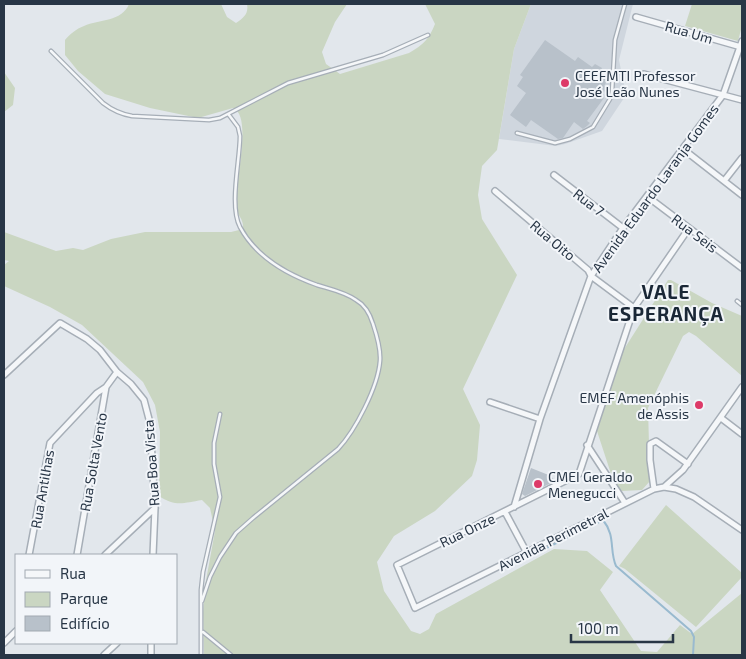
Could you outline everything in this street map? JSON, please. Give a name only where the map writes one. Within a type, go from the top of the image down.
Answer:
[{"type":"street","name":"Rua Um","points":[[636,17],[741,44]]},
{"type":"street","name":"Avenida Eduardo Laranja Gomes","points":[[514,507],[540,419],[591,276],[623,228],[648,198],[723,95],[741,44]]},
{"type":"street","points":[[644,74],[742,100]]},
{"type":"street","points":[[683,149],[742,194]]},
{"type":"street","points":[[724,181],[742,158]]},
{"type":"street","name":"Rua 7","points":[[554,175],[623,228]]},
{"type":"street","name":"Rua Oito","points":[[495,191],[588,270],[591,276],[634,308]]},
{"type":"street","name":"Rua Seis","points":[[648,198],[742,268]]},
{"type":"street","points":[[625,503],[588,445],[634,308],[688,228]]},
{"type":"street","name":"Rua Boa Vista","points":[[4,374],[60,323],[87,339],[117,372],[131,384],[144,400],[150,424],[155,508],[152,554]]},
{"type":"street","name":"Rua Solta Vento","points":[[77,554],[106,387],[117,372]]},
{"type":"street","name":"Rua Antilhas","points":[[30,554],[50,443],[97,393],[106,387]]},
{"type":"street","points":[[664,487],[688,464],[742,387]]},
{"type":"street","points":[[490,402],[540,419]]},
{"type":"street","points":[[721,418],[742,434]]},
{"type":"street","points":[[654,489],[650,444],[656,441],[662,444],[688,464]]},
{"type":"street","name":"Rua Onze","points":[[415,608],[397,565],[579,474],[588,445]]},
{"type":"street","name":"Avenida Perimetral","points":[[415,608],[654,489],[664,487],[676,488],[694,497],[742,530]]},
{"type":"street","points":[[106,554],[155,508]]},
{"type":"street","points":[[505,512],[527,553]]},
{"type":"street","points":[[4,643],[15,631]]},
{"type":"street","points":[[104,655],[116,644]]},
{"type":"lane","points":[[517,133],[555,143],[570,139],[593,126],[610,99],[612,92],[615,40],[626,4]]},
{"type":"lane","points":[[50,52],[112,110],[121,114],[209,120],[229,115],[288,83],[383,55],[428,35]]},
{"type":"lane","points":[[202,601],[210,578],[220,558],[236,533],[338,450],[350,437],[375,382],[380,362],[378,338],[370,317],[358,301],[349,295],[283,271],[266,258],[240,227],[236,216],[235,204],[240,136],[238,127],[229,115]]},
{"type":"lane","points":[[737,301],[742,305]]},
{"type":"lane","points":[[201,655],[204,572],[220,497],[214,464],[214,450],[220,414]]},
{"type":"lane","points":[[202,632],[231,655]]},
{"type":"shaded area","name":"CEEFMTI Professor José Leão Nunes","points":[[531,4],[633,4],[619,60],[626,95],[602,131],[556,146],[499,139],[514,49]]},
{"type":"green space","points":[[129,4],[221,4],[227,17],[236,23],[246,13],[247,4],[347,4],[335,22],[322,52],[326,64],[340,74],[409,53],[422,44],[428,38],[435,24],[425,4],[531,4],[514,49],[497,150],[482,166],[478,195],[482,219],[517,275],[463,389],[480,425],[477,460],[472,476],[435,511],[394,536],[377,562],[384,591],[411,631],[420,634],[429,629],[436,614],[554,549],[587,551],[613,572],[600,590],[641,651],[657,652],[680,625],[692,634],[742,593],[742,655],[204,655],[203,612],[205,586],[215,531],[210,508],[202,500],[175,503],[159,496],[160,432],[155,405],[143,382],[82,325],[50,307],[4,286],[4,265],[9,261],[4,260],[4,232],[56,251],[73,248],[83,250],[111,239],[145,232],[231,232],[243,229],[236,208],[242,124],[239,114],[233,108],[198,118],[150,108],[105,94],[78,71],[65,55],[65,40],[73,32],[81,27],[116,17],[126,10]]},
{"type":"green space","points":[[692,4],[742,4],[742,26],[738,41],[685,26]]},
{"type":"green space","points":[[4,72],[15,88],[13,105],[4,112]]},
{"type":"green space","points":[[668,280],[742,316],[742,376],[696,336],[689,332],[683,336],[648,408],[650,481],[642,490],[622,491],[615,486],[595,425],[621,354]]},
{"type":"green space","points":[[666,505],[742,573],[742,577],[696,627],[619,566]]},
{"type":"building","points":[[545,40],[575,61],[578,57],[592,67],[595,64],[602,68],[600,72],[609,78],[604,86],[607,88],[601,96],[604,98],[587,121],[590,123],[583,129],[574,122],[563,138],[558,139],[531,120],[526,127],[510,115],[526,93],[517,86],[523,77],[520,75]]},
{"type":"building","name":"CMEI Geraldo Menegucci","points":[[531,468],[551,476],[555,481],[525,496],[522,494]]},
{"type":"waterway","points":[[527,554],[532,555],[603,520],[610,532],[616,566],[691,631],[694,637],[693,655]]},
{"type":"place","name":"CEEFMTI Professor José Leão Nunes","points":[[565,83]]},
{"type":"place","name":"EMEF Amenóphis de Assis","points":[[699,405]]},
{"type":"place","name":"CMEI Geraldo Menegucci","points":[[538,484]]},
{"type":"district","name":"VALE ESPERANÇA","points":[[666,302]]}]
